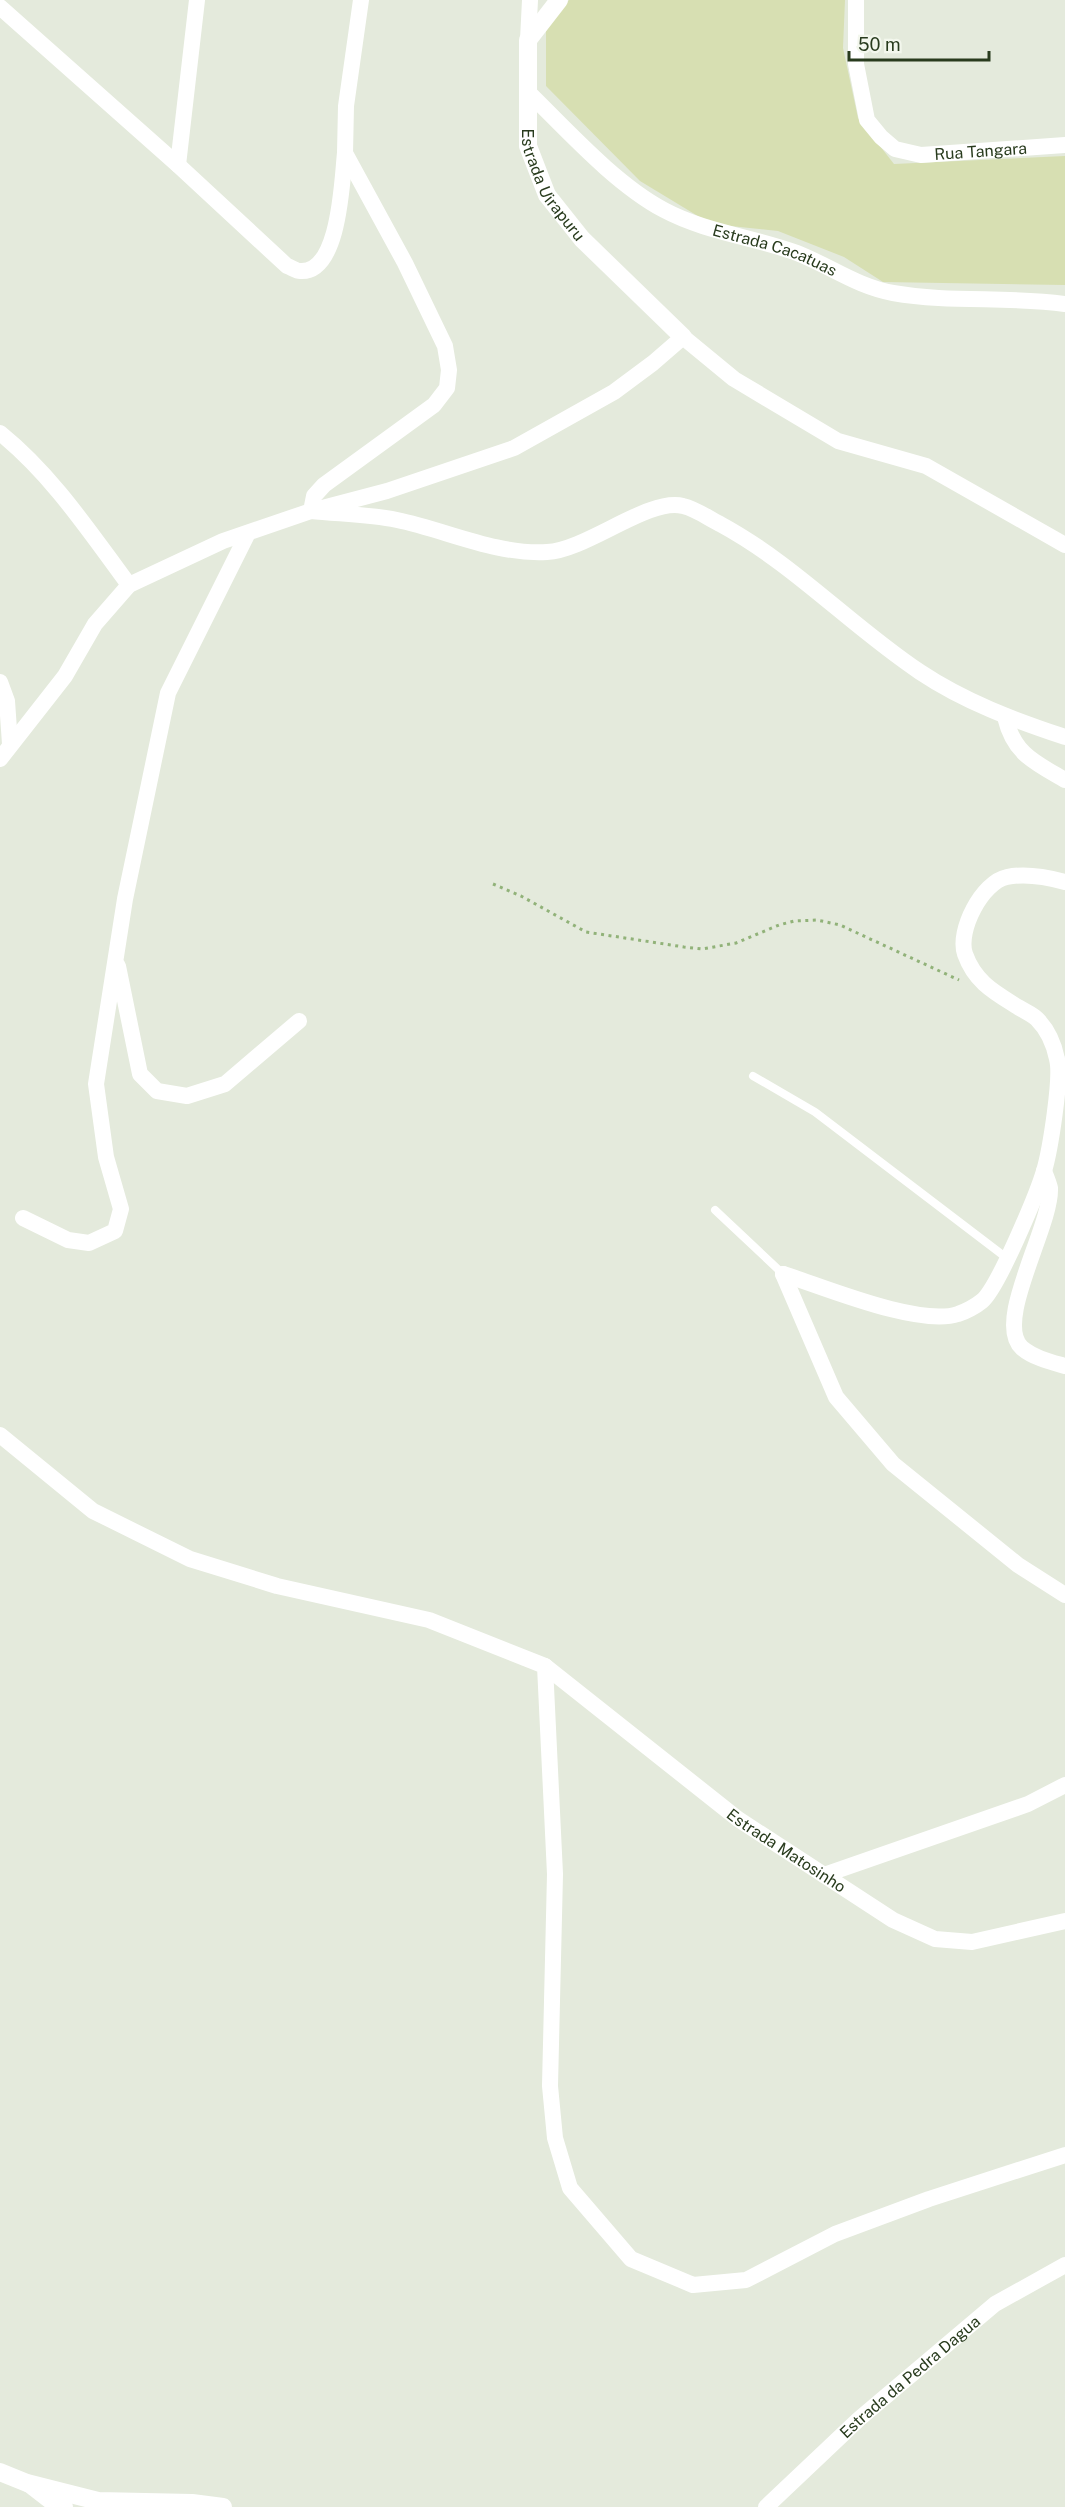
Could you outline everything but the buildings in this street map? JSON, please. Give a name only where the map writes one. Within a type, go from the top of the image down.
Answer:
[{"type":"street","points":[[178,165],[196,0]]},
{"type":"street","points":[[0,7],[178,165],[287,266],[300,271],[311,269],[320,261],[334,238],[345,153],[346,106],[361,0]]},
{"type":"street","points":[[528,40],[530,0]]},
{"type":"street","points":[[528,40],[559,0]]},
{"type":"street","name":"Rua Tangara","points":[[856,0],[856,64],[867,120],[880,137],[895,149],[921,155],[1065,145]]},
{"type":"street","name":"Estrada Uirapuru","points":[[528,40],[528,146],[547,195],[582,239],[683,337]]},
{"type":"street","name":"Estrada Cacatuas","points":[[527,91],[635,191],[665,211],[722,232],[822,262],[867,287],[922,297],[1065,304]]},
{"type":"street","points":[[311,511],[314,496],[324,485],[434,405],[447,388],[449,370],[445,346],[405,264],[345,153]]},
{"type":"street","points":[[0,759],[65,676],[95,624],[129,585],[182,559],[248,533],[311,511],[387,491],[514,448],[614,392],[683,337],[734,379],[838,441],[926,466],[1065,545]]},
{"type":"street","points":[[0,433],[16,446],[62,494],[129,585]]},
{"type":"street","points":[[311,511],[395,519],[517,552],[550,552],[589,539],[652,510],[669,505],[683,506],[733,531],[777,559],[921,673],[968,700],[1005,717],[1065,737]]},
{"type":"street","points":[[23,1218],[68,1240],[88,1243],[115,1231],[121,1209],[106,1156],[96,1084],[125,899],[168,693],[248,533]]},
{"type":"street","points":[[0,682],[8,701],[10,744]]},
{"type":"street","points":[[1005,717],[1009,734],[1015,745],[1029,759],[1065,780]]},
{"type":"street","points":[[783,1274],[876,1304],[928,1317],[957,1314],[983,1300],[1008,1259],[1044,1171],[1059,1082],[1058,1062],[1052,1041],[1036,1018],[979,981],[965,953],[964,943],[969,918],[980,897],[994,883],[1005,877],[1044,877],[1065,882]]},
{"type":"street","points":[[116,957],[140,1074],[158,1091],[187,1096],[225,1084],[299,1021]]},
{"type":"street","points":[[1044,1171],[1050,1188],[1045,1220],[1019,1291],[1013,1328],[1021,1347],[1043,1360],[1065,1366]]},
{"type":"street","points":[[783,1274],[836,1397],[893,1464],[1018,1565],[1065,1595]]},
{"type":"street","name":"Estrada Matosinho","points":[[0,1435],[93,1511],[190,1559],[277,1586],[429,1620],[545,1666],[738,1818],[893,1920],[935,1940],[972,1942],[1065,1922]]},
{"type":"street","points":[[545,1666],[555,1874],[550,2086],[555,2138],[570,2188],[631,2259],[693,2284],[746,2280],[835,2234],[929,2199],[1065,2155]]},
{"type":"street","points":[[824,1875],[1028,1804],[1065,1785]]},
{"type":"street","name":"Estrada da Pedra Dagua","points":[[766,2507],[859,2420],[995,2304],[1065,2265]]},
{"type":"street","points":[[0,2472],[27,2483],[98,2500],[192,2503],[223,2507]]},
{"type":"street","points":[[27,2483],[54,2504],[65,2507]]},
{"type":"lane","points":[[753,1076],[815,1112],[1008,1259]]},
{"type":"lane","points":[[715,1209],[783,1274]]},
{"type":"path","points":[[493,884],[521,896],[586,932],[702,949],[736,943],[779,925],[817,920],[840,925],[955,979],[979,981]]},
{"type":"green space","points":[[569,0],[845,0],[843,48],[858,118],[894,164],[1065,156],[1065,285],[883,282],[844,257],[778,231],[711,224],[640,181],[546,86],[546,28]]}]
